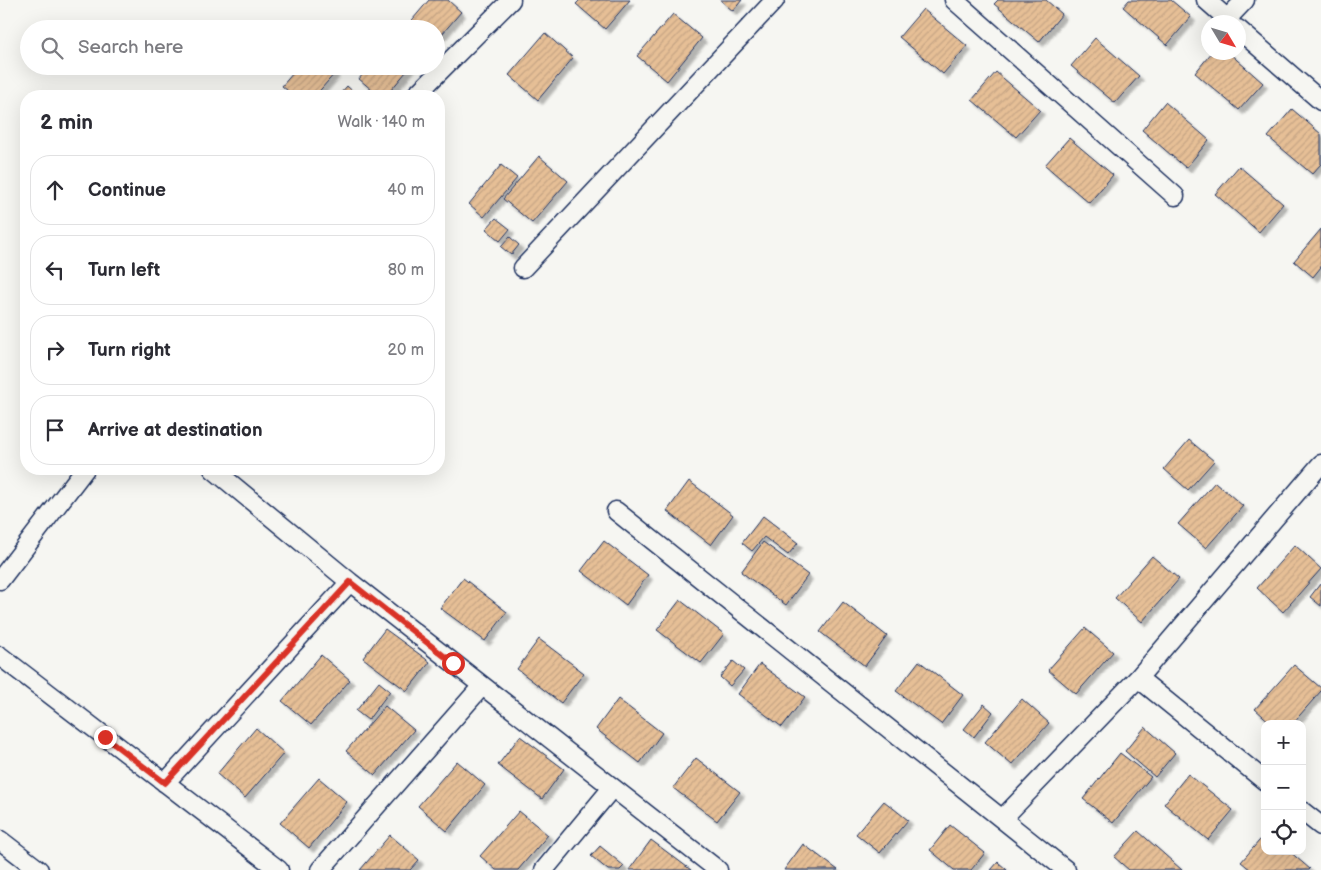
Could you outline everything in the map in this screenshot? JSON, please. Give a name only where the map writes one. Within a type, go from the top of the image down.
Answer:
[{"type":"street","points":[[445,66],[511,0]]},
{"type":"street","points":[[523,268],[775,0]]},
{"type":"street","points":[[954,0],[1175,196]]},
{"type":"street","points":[[1206,0],[1223,15]]},
{"type":"street","points":[[1237,15],[1245,0]]},
{"type":"street","points":[[1246,35],[1321,101]]},
{"type":"street","points":[[421,90],[436,75]]},
{"type":"street","points":[[1002,819],[1138,678],[1321,464]]},
{"type":"street","points":[[0,580],[80,475]]},
{"type":"street","points":[[220,475],[350,582],[718,870]]},
{"type":"street","points":[[616,511],[1066,870]]},
{"type":"street","points":[[165,783],[350,582]]},
{"type":"street","points":[[0,656],[278,870]]},
{"type":"street","points":[[1138,678],[1261,777]]},
{"type":"street","points":[[320,870],[482,686]]},
{"type":"street","points":[[544,870],[612,788]]},
{"type":"street","points":[[1306,814],[1321,826]]},
{"type":"street","points":[[0,840],[39,870]]},
{"type":"building","points":[[429,0],[448,0],[461,12],[445,31],[445,20],[412,20]]},
{"type":"building","points":[[580,0],[630,0],[605,29],[576,4]]},
{"type":"building","points":[[720,0],[742,0],[733,11]]},
{"type":"building","points":[[998,0],[1046,0],[1062,14],[1039,42],[994,4]]},
{"type":"building","points":[[1129,0],[1171,0],[1191,17],[1167,45],[1123,7]]},
{"type":"building","points":[[923,9],[967,46],[943,74],[899,37]]},
{"type":"building","points":[[673,14],[702,38],[667,81],[637,56]]},
{"type":"building","points":[[545,33],[573,58],[538,100],[509,75]]},
{"type":"building","points":[[1095,38],[1139,76],[1115,103],[1071,66]]},
{"type":"building","points":[[1206,60],[1237,60],[1263,83],[1239,110],[1195,73]]},
{"type":"building","points":[[996,72],[1040,110],[1016,137],[972,100]]},
{"type":"building","points":[[291,75],[333,75],[320,90],[287,90],[282,86]]},
{"type":"building","points":[[362,75],[404,75],[391,90],[372,90],[359,79]]},
{"type":"building","points":[[347,86],[351,90],[343,90]]},
{"type":"building","points":[[1165,102],[1209,140],[1186,168],[1142,130]]},
{"type":"building","points":[[1292,109],[1321,134],[1321,164],[1312,174],[1268,137]]},
{"type":"building","points":[[1069,138],[1113,175],[1089,203],[1045,165]]},
{"type":"building","points":[[539,156],[568,181],[532,223],[503,199]]},
{"type":"building","points":[[501,165],[517,178],[484,217],[469,204]]},
{"type":"building","points":[[1239,166],[1283,204],[1259,232],[1215,194]]},
{"type":"building","points":[[496,218],[510,229],[500,241],[486,229]]},
{"type":"building","points":[[1321,229],[1321,267],[1313,277],[1294,261]]},
{"type":"building","points":[[510,237],[519,245],[511,255],[501,247]]},
{"type":"building","points":[[1189,440],[1214,461],[1188,490],[1164,469]]},
{"type":"building","points":[[689,481],[733,515],[711,545],[667,511]]},
{"type":"building","points":[[1215,482],[1243,506],[1206,548],[1178,524]]},
{"type":"building","points":[[763,516],[798,543],[788,555],[764,537],[752,551],[742,543]]},
{"type":"building","points":[[604,541],[648,575],[626,605],[581,571]]},
{"type":"building","points":[[763,542],[808,575],[786,605],[741,572]]},
{"type":"building","points":[[1295,545],[1321,569],[1283,612],[1257,588]]},
{"type":"building","points":[[1152,556],[1179,579],[1142,622],[1115,598]]},
{"type":"building","points":[[463,578],[507,612],[485,641],[440,608]]},
{"type":"building","points":[[1321,585],[1321,606],[1310,597]]},
{"type":"building","points":[[680,600],[724,634],[701,663],[657,630]]},
{"type":"building","points":[[843,602],[887,636],[865,666],[820,632]]},
{"type":"building","points":[[1085,628],[1113,652],[1076,694],[1048,670]]},
{"type":"building","points":[[385,629],[430,662],[407,691],[363,658]]},
{"type":"building","points":[[539,639],[584,673],[561,703],[517,669]]},
{"type":"building","points":[[321,655],[350,680],[311,725],[282,701]]},
{"type":"building","points":[[733,661],[744,670],[730,686],[720,677]]},
{"type":"building","points":[[919,661],[963,695],[941,724],[896,691]]},
{"type":"building","points":[[760,664],[805,697],[782,727],[738,694]]},
{"type":"building","points":[[1294,665],[1321,688],[1321,691],[1296,720],[1267,720],[1255,709]]},
{"type":"building","points":[[379,682],[390,691],[368,720],[356,711]]},
{"type":"building","points":[[618,699],[662,733],[640,763],[596,729]]},
{"type":"building","points":[[1022,699],[1049,723],[1012,765],[985,742]]},
{"type":"building","points":[[984,704],[993,712],[974,737],[964,729]]},
{"type":"building","points":[[385,706],[414,730],[375,775],[346,751]]},
{"type":"building","points":[[1145,727],[1175,753],[1155,777],[1125,751]]},
{"type":"building","points":[[256,728],[284,753],[245,798],[217,774]]},
{"type":"building","points":[[520,736],[564,769],[542,799],[498,765]]},
{"type":"building","points":[[1120,753],[1151,777],[1113,823],[1083,799]]},
{"type":"building","points":[[696,758],[740,792],[717,821],[673,788]]},
{"type":"building","points":[[457,761],[485,785],[447,831],[418,806]]},
{"type":"building","points":[[1188,774],[1233,810],[1208,840],[1164,804]]},
{"type":"building","points":[[319,778],[347,802],[309,848],[280,823]]},
{"type":"building","points":[[884,801],[908,820],[880,853],[856,834]]},
{"type":"building","points":[[519,811],[548,835],[518,870],[496,870],[480,856]]},
{"type":"building","points":[[950,825],[985,853],[971,870],[954,870],[930,850]]},
{"type":"building","points":[[1138,831],[1182,870],[1129,870],[1114,857]]},
{"type":"building","points":[[390,835],[419,860],[410,870],[360,870]]},
{"type":"building","points":[[1261,839],[1261,855],[1294,855],[1310,869],[1251,870],[1241,862]]},
{"type":"building","points":[[651,840],[691,870],[629,870]]},
{"type":"building","points":[[803,844],[838,870],[784,870]]},
{"type":"building","points":[[600,846],[624,866],[620,870],[608,870],[591,856]]},
{"type":"building","points":[[998,862],[1007,870],[991,870]]},
{"type":"route","points":[[105,737],[165,783],[350,582],[453,663]]}]
